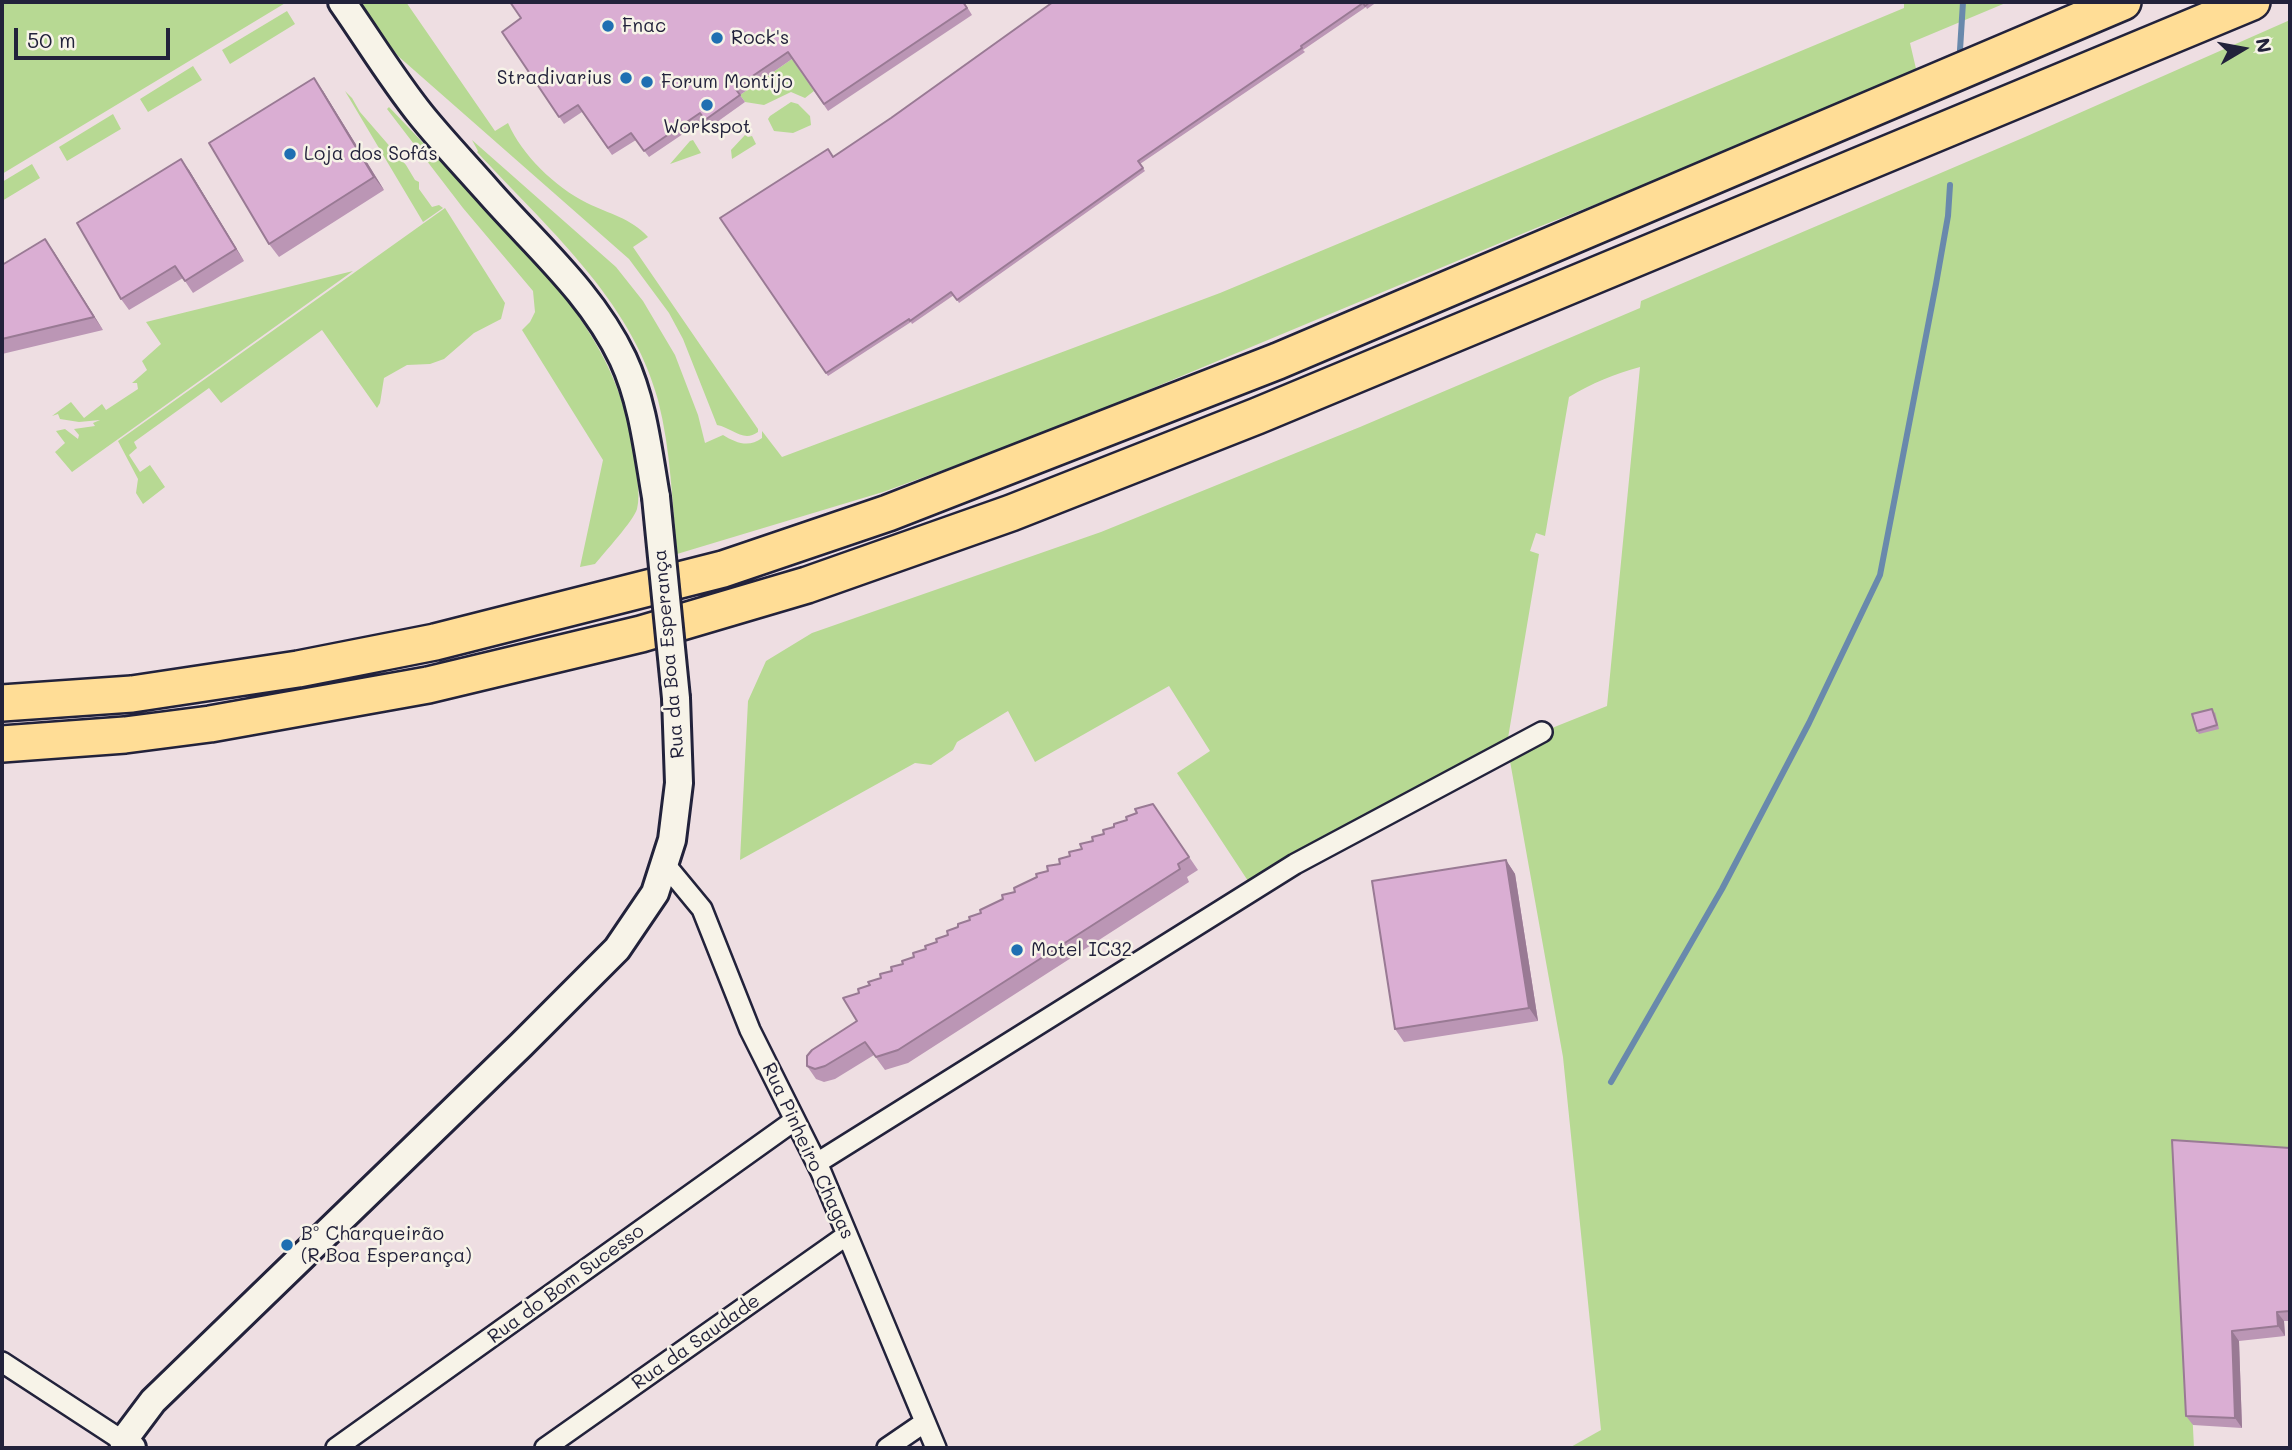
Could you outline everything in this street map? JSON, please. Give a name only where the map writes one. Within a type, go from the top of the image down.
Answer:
[{"type":"highway","points":[[2,703],[132,694],[298,669],[435,642],[723,569],[888,513],[1278,361],[2123,2]]},
{"type":"highway","points":[[2,744],[125,735],[210,724],[428,685],[641,634],[855,569],[1024,509],[1257,416],[2252,2]]},
{"type":"street","name":"Rua da Boa Esperança","points":[[127,1445],[153,1401],[617,949],[655,893],[672,840],[679,783],[676,698],[656,498],[642,415],[624,362],[597,313],[556,262],[507,212],[421,114],[342,2]]},
{"type":"street","points":[[817,1163],[1295,864],[1542,732]]},
{"type":"street","name":"Rua Pinheiro Chagas","points":[[664,863],[702,909],[750,1030],[817,1163],[936,1448]]},
{"type":"street","name":"Rua do Bom Sucesso","points":[[336,1448],[795,1120]]},
{"type":"street","name":"Rua da Saudade","points":[[545,1448],[847,1235]]},
{"type":"street","points":[[2,1362],[127,1445]]},
{"type":"street","points":[[887,1448],[925,1422]]},
{"type":"green space","points":[[2,2],[287,2],[2,174]]},
{"type":"green space","points":[[357,2],[406,2],[495,131],[508,123],[531,158],[563,188],[587,203],[627,221],[648,237],[633,247],[758,432],[748,436],[717,425],[683,339],[669,313],[629,259],[398,56]]},
{"type":"green space","points":[[1904,2],[2008,2],[1910,43],[1917,73],[1693,166],[1536,228],[1050,431],[883,492],[677,554],[666,438],[658,400],[645,363],[628,329],[583,266],[477,152],[472,140],[616,267],[643,301],[675,355],[698,415],[705,443],[723,435],[738,442],[752,443],[762,438],[762,431],[782,457],[1220,293],[1904,8]]},
{"type":"green space","points":[[287,11],[295,24],[230,64],[222,50]]},
{"type":"green space","points":[[2290,20],[2290,1157],[2179,1150],[2194,1448],[1569,1448],[1601,1430],[1563,1057],[1508,750],[1542,732],[1607,706],[1640,367],[1603,379],[1569,397],[1545,536],[1536,533],[1530,551],[1539,554],[1508,738],[1250,884],[1177,773],[1210,751],[1169,686],[1035,762],[1008,711],[957,742],[953,750],[931,765],[915,763],[740,860],[748,701],[766,661],[812,633],[1101,532],[1360,427],[1640,308],[1641,301]]},
{"type":"green space","points":[[792,59],[814,91],[805,98],[791,92],[764,105],[745,102],[740,95]]},
{"type":"green space","points":[[193,66],[202,80],[148,112],[140,99]]},
{"type":"green space","points":[[345,91],[419,182],[419,189],[432,207],[439,205],[443,208],[423,222]]},
{"type":"green space","points":[[791,102],[798,104],[810,116],[811,125],[793,133],[774,131],[768,119]]},
{"type":"green space","points":[[389,107],[514,238],[561,293],[601,352],[616,384],[627,419],[634,456],[638,503],[630,521],[595,564],[580,567],[603,460],[522,330],[535,312],[533,291],[463,208],[387,109]]},
{"type":"green space","points":[[113,114],[121,129],[67,161],[59,147]]},
{"type":"green space","points":[[745,135],[752,136],[756,144],[732,159],[731,150]]},
{"type":"green space","points":[[693,140],[701,153],[670,164],[690,141]]},
{"type":"green space","points":[[32,164],[40,178],[2,201],[2,182]]},
{"type":"green space","points":[[445,208],[505,303],[501,319],[474,333],[444,359],[430,364],[407,365],[384,378],[377,408],[322,330],[221,403],[209,388],[134,442],[137,448],[129,455],[140,472],[150,465],[165,487],[143,504],[136,493],[138,479],[118,441]]},
{"type":"green space","points":[[353,271],[72,472],[55,452],[65,443],[56,431],[65,429],[78,439],[79,435],[74,429],[95,426],[93,423],[100,420],[79,422],[60,419],[58,414],[52,416],[71,402],[84,418],[102,404],[106,410],[138,389],[137,383],[132,383],[147,370],[142,361],[161,344],[146,322]]},
{"type":"building","name":"Forum Montijo","points":[[510,2],[963,2],[967,8],[824,104],[788,52],[735,88],[740,95],[705,120],[700,113],[644,151],[631,133],[608,148],[578,105],[559,117],[502,32],[521,18]]},
{"type":"building","points":[[1053,2],[1370,2],[1365,6],[1363,3],[1138,161],[1143,168],[957,300],[951,292],[826,373],[720,218],[828,149],[833,157]]},
{"type":"building","points":[[314,78],[374,177],[269,244],[209,143]]},
{"type":"building","points":[[181,159],[236,249],[185,281],[175,266],[121,299],[77,223]]},
{"type":"building","points":[[45,239],[94,317],[2,339],[2,265]]},
{"type":"building","points":[[2212,709],[2217,725],[2197,731],[2192,714]]},
{"type":"building","name":"Motel IC32","points":[[1153,804],[1189,857],[1178,864],[1180,869],[898,1050],[876,1057],[865,1042],[825,1066],[815,1069],[807,1066],[807,1056],[812,1050],[857,1021],[843,998],[859,993],[858,989],[870,985],[868,982],[881,978],[880,974],[892,971],[891,967],[903,964],[902,961],[914,957],[913,953],[926,949],[925,946],[937,942],[936,939],[948,935],[947,931],[1003,899],[1002,895],[1015,892],[1014,888],[1037,877],[1036,874],[1048,871],[1047,866],[1060,864],[1059,859],[1070,856],[1069,852],[1082,849],[1080,844],[1093,841],[1092,837],[1104,834],[1103,830],[1127,820],[1126,817],[1137,813],[1135,809]]},
{"type":"building","points":[[1506,860],[1529,1008],[1395,1029],[1372,881]]},
{"type":"building","points":[[2172,1140],[2290,1148],[2290,1311],[2277,1312],[2278,1326],[2232,1331],[2235,1418],[2186,1416]]},
{"type":"waterway","points":[[1960,50],[1963,2]]},
{"type":"waterway","points":[[1611,1082],[1722,889],[1809,723],[1880,575],[1936,284],[1948,216],[1950,185]]},
{"type":"place","name":"Fnac","points":[[608,26]]},
{"type":"place","name":"Rock's","points":[[717,38]]},
{"type":"place","name":"Stradivarius","points":[[626,78]]},
{"type":"place","name":"Forum Montijo","points":[[647,82]]},
{"type":"place","name":"Workspot","points":[[707,105]]},
{"type":"place","name":"Loja dos Sofás","points":[[290,154]]},
{"type":"place","name":"Motel IC32","points":[[1017,950]]},
{"type":"place","name":"Bº Charqueirão (R Boa Esperança)","points":[[287,1245]]}]
